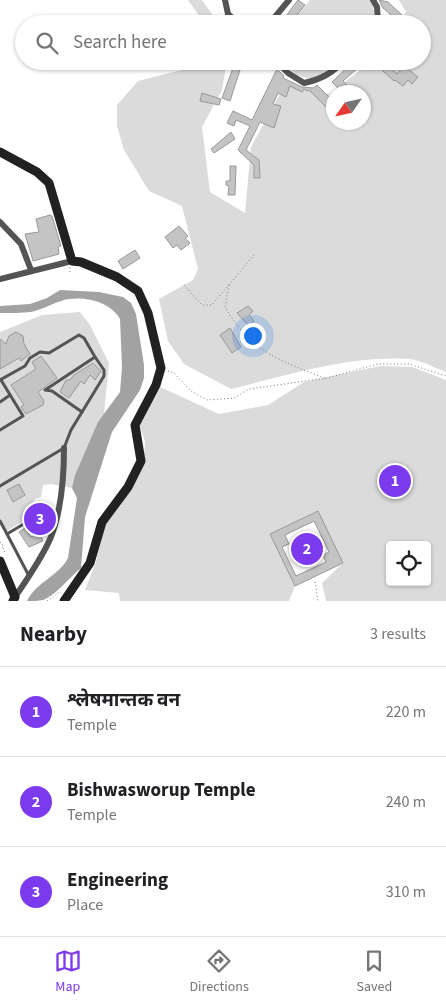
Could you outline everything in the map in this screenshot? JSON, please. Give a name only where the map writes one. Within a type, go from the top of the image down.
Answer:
[{"type":"street","points":[[225,0],[228,14]]},
{"type":"street","points":[[276,15],[289,0]]},
{"type":"street","points":[[373,0],[377,7],[378,15]]},
{"type":"street","points":[[285,70],[304,83],[316,81],[333,70]]},
{"type":"street","points":[[0,152],[36,172],[49,183],[72,261]]},
{"type":"street","points":[[0,222],[21,244],[31,270]]},
{"type":"street","points":[[0,279],[72,261],[81,262],[117,276],[138,291],[148,314],[160,368],[156,385],[135,425],[141,461],[128,487],[102,522],[90,563],[64,601]]},
{"type":"street","points":[[14,599],[29,576],[52,531],[58,503],[64,448]]},
{"type":"street","points":[[3,557],[14,599]]},
{"type":"lane","points":[[0,430],[23,416],[1,380],[25,366],[30,358],[40,352],[50,353],[80,335],[84,338],[104,370],[104,376],[70,430],[64,448],[0,486]]},
{"type":"lane","points":[[82,412],[52,391],[45,390],[95,357]]},
{"type":"lane","points":[[0,402],[10,395]]},
{"type":"lane","points":[[0,521],[29,576]]},
{"type":"lane","points":[[7,534],[27,522]]},
{"type":"path","points":[[184,285],[202,305],[212,305],[254,255]]},
{"type":"path","points":[[229,285],[225,307],[249,339],[275,359],[327,378]]},
{"type":"path","points":[[160,368],[174,373],[191,392],[207,400],[234,398],[249,389],[327,378],[378,364],[408,364],[446,376]]},
{"type":"path","points":[[0,542],[4,543],[1,548],[3,557]]},
{"type":"path","points":[[315,582],[318,601]]},
{"type":"path","points":[[47,601],[74,584]]},
{"type":"shaded area","points":[[188,0],[202,0],[213,15],[199,15]]},
{"type":"shaded area","points":[[310,0],[370,0],[374,9],[374,15],[298,15]]},
{"type":"shaded area","points":[[399,0],[446,0],[446,372],[423,362],[410,359],[365,360],[319,367],[231,389],[184,364],[168,341],[159,299],[193,280],[198,269],[182,206],[149,191],[124,150],[117,126],[117,105],[138,81],[181,70],[225,70],[222,90],[202,127],[210,192],[245,213],[251,147],[285,85],[326,93],[326,130],[371,130],[371,85],[341,85],[360,70],[431,70],[431,15],[404,15],[406,12]]},
{"type":"shaded area","points":[[290,70],[329,70],[310,78],[296,74]]},
{"type":"shaded area","points":[[60,290],[99,292],[123,297],[131,303],[136,314],[144,365],[144,378],[140,390],[112,432],[85,517],[81,568],[48,598],[27,601],[31,594],[59,570],[68,558],[77,498],[72,488],[75,475],[98,422],[120,392],[122,367],[120,319],[109,307],[102,303],[85,299],[69,299],[31,312],[0,313],[0,306],[30,304],[47,298]]},
{"type":"shaded area","points":[[80,312],[90,325],[109,363],[104,414],[79,465],[72,488],[51,484],[43,485],[41,497],[35,499],[25,520],[5,532],[0,524],[0,332],[42,315]]},
{"type":"shaded area","points":[[380,366],[412,367],[446,380],[446,601],[326,601],[322,583],[343,563],[317,511],[270,534],[295,586],[289,601],[120,601],[119,593],[85,590],[96,562],[105,524],[144,461],[145,441],[139,424],[160,387],[219,414],[268,405],[304,382]]},
{"type":"building","points":[[298,0],[305,5],[297,15],[287,15]]},
{"type":"building","points":[[379,0],[388,2],[402,15],[391,15],[383,8]]},
{"type":"building","points":[[232,70],[240,70],[230,101],[222,98]]},
{"type":"building","points":[[277,70],[284,76],[283,78],[302,87],[314,88],[317,85],[326,94],[326,107],[309,90],[304,89],[302,92],[290,86],[286,97],[278,93],[273,104],[281,106],[274,128],[260,122],[246,150],[259,160],[260,178],[254,178],[254,165],[238,150],[250,126],[236,120],[234,126],[227,123],[233,111],[252,120]]},
{"type":"building","points":[[345,70],[356,70],[343,81],[347,85],[335,85],[332,82]]},
{"type":"building","points":[[382,70],[393,70],[397,74],[400,70],[409,70],[418,77],[412,84],[408,80],[403,86]]},
{"type":"building","points":[[202,93],[221,99],[219,105],[200,101]]},
{"type":"building","points":[[231,132],[235,139],[214,153],[211,149]]},
{"type":"building","points":[[230,166],[236,166],[235,195],[228,195],[229,186],[226,185],[226,181],[230,181]]},
{"type":"building","points":[[52,216],[61,246],[58,247],[59,254],[33,261],[25,234],[39,232],[36,219]]},
{"type":"building","points":[[179,226],[188,236],[185,238],[190,243],[181,250],[177,245],[173,248],[165,237]]},
{"type":"building","points":[[135,250],[140,258],[123,269],[118,261]]},
{"type":"building","points":[[248,306],[253,311],[249,315],[254,321],[249,326],[237,313]]},
{"type":"building","points":[[230,328],[241,347],[232,353],[220,335]]},
{"type":"building","points":[[16,332],[23,336],[24,344],[30,354],[21,361],[19,358],[0,369],[0,339],[6,344],[9,336]]},
{"type":"building","points":[[41,356],[57,378],[38,392],[44,401],[43,405],[26,414],[21,407],[24,405],[11,385],[36,369],[32,362]]},
{"type":"building","points":[[93,363],[101,371],[95,380],[90,375],[84,384],[81,381],[69,398],[60,392],[66,380],[70,380],[74,375]]},
{"type":"building","points":[[19,484],[25,495],[13,502],[7,490]]},
{"type":"building","points":[[43,511],[50,523],[42,529],[31,517]]},
{"type":"building","points":[[318,511],[343,563],[295,586],[270,534]],"holes":[[[314,521],[329,552],[323,555],[326,562],[296,576],[282,547],[289,544],[285,535]]]},
{"type":"building","points":[[25,528],[31,537],[39,533],[43,541],[29,547],[19,532]]},
{"type":"building","points":[[312,537],[319,553],[302,561],[295,545]]},
{"type":"place","name":"श्लेषमान्तक वन","points":[[395,481]]},
{"type":"place","name":"Engineering","points":[[40,519]]},
{"type":"place","name":"Bishwasworup Temple","points":[[307,549]]}]
